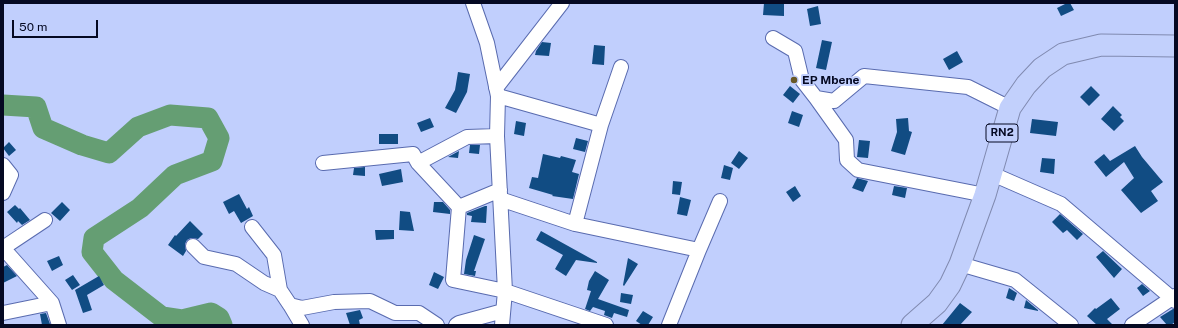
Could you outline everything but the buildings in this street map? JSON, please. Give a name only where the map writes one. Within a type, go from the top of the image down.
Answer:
[{"type":"highway","name":"RN2","points":[[912,325],[937,302],[950,285],[960,264],[985,195],[990,173],[1010,108],[1026,85],[1042,68],[1063,54],[1101,45],[1175,46]]},
{"type":"street","points":[[456,325],[460,323],[502,318],[505,292],[497,136],[497,92],[487,43],[473,3]]},
{"type":"street","points":[[497,92],[562,3]]},
{"type":"street","points":[[772,38],[795,51],[802,80],[846,140],[847,160],[858,170],[985,195]]},
{"type":"street","points":[[575,224],[601,125],[621,67]]},
{"type":"street","points":[[816,98],[834,101],[864,76],[968,87],[1010,108]]},
{"type":"street","points":[[497,92],[601,125]]},
{"type":"street","points":[[418,163],[467,137],[497,136]]},
{"type":"street","points":[[323,163],[413,154],[418,163],[459,207],[453,280],[505,292],[606,325]]},
{"type":"street","points":[[3,165],[11,175],[3,193]]},
{"type":"street","points":[[990,173],[1061,204],[1174,299],[1132,325]]},
{"type":"street","points":[[459,207],[500,195],[575,224],[698,250]]},
{"type":"street","points":[[669,325],[698,250],[720,201]]},
{"type":"street","points":[[45,220],[3,248],[52,302],[59,325]]},
{"type":"street","points":[[252,227],[274,255],[280,290],[302,325]]},
{"type":"street","points":[[193,246],[204,257],[236,264],[264,283],[280,290]]},
{"type":"street","points":[[960,264],[1015,280],[1071,325]]},
{"type":"street","points":[[3,313],[52,302]]},
{"type":"street","points":[[290,305],[302,308],[334,302],[370,302],[395,314],[419,313],[437,325]]},
{"type":"waterway","points":[[3,105],[36,107],[43,128],[82,145],[109,153],[138,127],[170,115],[208,118],[219,138],[212,161],[175,175],[140,208],[94,238],[92,252],[114,280],[162,317],[182,320],[211,313],[219,318],[222,325]]},
{"type":"place","name":"EP Mbene","points":[[794,80]]}]
